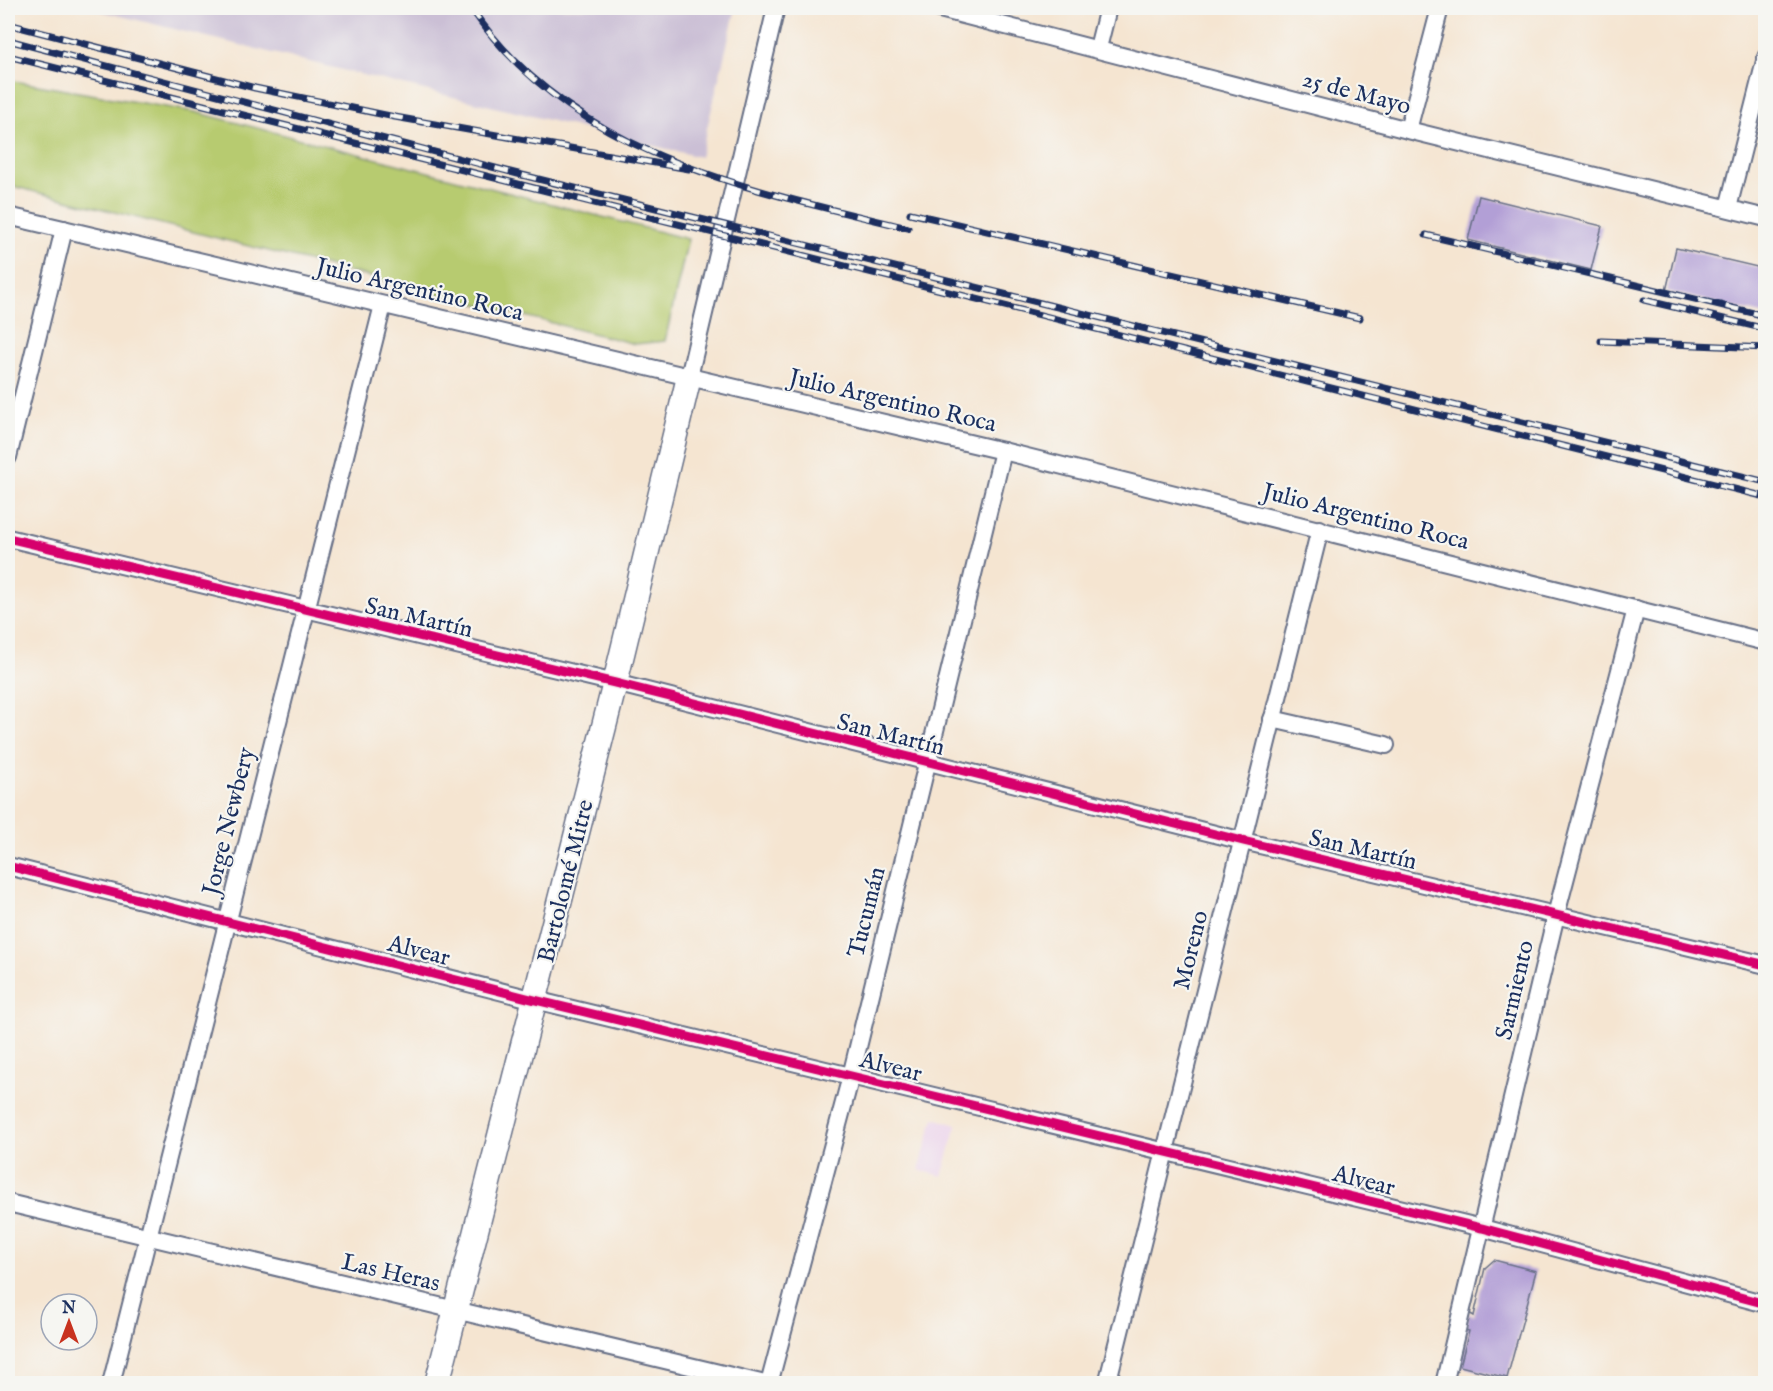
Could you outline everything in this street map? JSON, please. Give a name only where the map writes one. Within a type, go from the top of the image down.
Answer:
[{"type":"main road","name":"Bartolomé Mitre","points":[[437,1383],[615,683],[689,377]]},
{"type":"street","points":[[689,377],[776,8]]},
{"type":"street","name":"25 de Mayo","points":[[936,8],[1098,48],[1408,130],[1766,218]]},
{"type":"street","points":[[1098,48],[1108,8]]},
{"type":"street","points":[[1408,130],[1440,8]]},
{"type":"street","points":[[1728,208],[1766,57]]},
{"type":"street","name":"Julio Argentino Roca","points":[[8,216],[1003,451],[1766,642]]},
{"type":"street","points":[[8,457],[64,230]]},
{"type":"street","name":"Jorge Newbery","points":[[111,1383],[383,305]]},
{"type":"street","name":"Tucumán","points":[[767,1383],[851,1076],[1003,451]]},
{"type":"street","name":"Moreno","points":[[1107,1383],[1320,529]]},
{"type":"street","name":"San Martín","points":[[8,538],[615,683],[1243,841],[1766,965]]},
{"type":"street","name":"Sarmiento","points":[[1443,1383],[1556,915],[1636,609]]},
{"type":"street","points":[[1272,719],[1386,745]]},
{"type":"street","name":"Alvear","points":[[8,867],[535,1000],[1482,1228],[1766,1304]]},
{"type":"street","name":"Las Heras","points":[[8,1203],[148,1239],[767,1383]]},
{"type":"shaded area","points":[[88,8],[736,8],[700,157]]},
{"type":"shaded area","points":[[934,1118],[957,1125],[942,1176],[919,1170]]},
{"type":"green space","points":[[8,80],[195,112],[688,239],[665,341],[635,344],[8,185]]},
{"type":"building","points":[[1479,196],[1602,226],[1591,270],[1468,240]]},
{"type":"building","points":[[1676,248],[1766,269],[1766,315],[1666,291]]},
{"type":"building","points":[[1494,1260],[1536,1271],[1507,1378],[1460,1366],[1469,1331],[1465,1330],[1469,1313],[1474,1316],[1485,1268]]},
{"type":"railway","points":[[471,8],[512,58],[559,99],[611,132],[667,158],[725,180],[786,198],[908,228]]},
{"type":"railway","points":[[8,24],[255,88],[395,117],[689,169]]},
{"type":"railway","points":[[8,40],[518,174],[1766,482]]},
{"type":"railway","points":[[8,56],[1766,497]]},
{"type":"railway","points":[[910,213],[1360,318]]},
{"type":"railway","points":[[1426,235],[1766,316]]},
{"type":"railway","points":[[1644,300],[1766,329]]},
{"type":"railway","points":[[1601,341],[1766,348]]},
{"type":"cycle path","points":[[8,538],[615,683],[1243,841],[1766,965]]},
{"type":"cycle path","points":[[8,866],[535,1000],[1482,1228],[1766,1304]]}]
